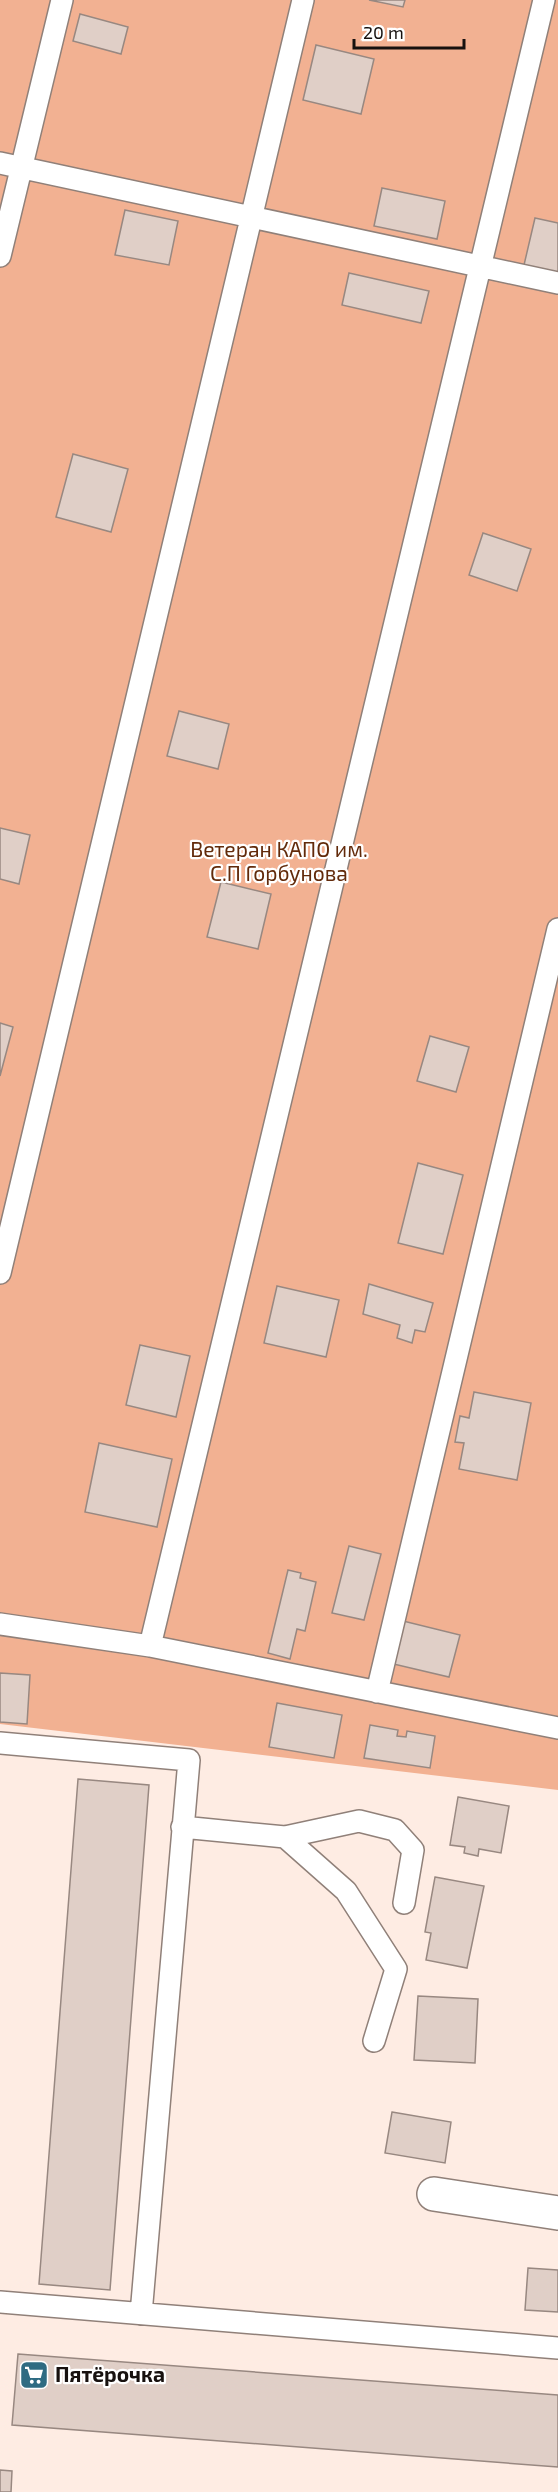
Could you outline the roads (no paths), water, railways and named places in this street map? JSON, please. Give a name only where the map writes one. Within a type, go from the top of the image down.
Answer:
[{"type":"street","points":[[434,2194],[558,2213]]},
{"type":"lane","points":[[0,256],[62,0]]},
{"type":"lane","points":[[0,1273],[303,0]]},
{"type":"lane","points":[[150,1646],[544,0]]},
{"type":"lane","points":[[0,163],[558,283]]},
{"type":"lane","points":[[377,1692],[558,929]]},
{"type":"lane","points":[[0,1624],[150,1646],[558,1728]]},
{"type":"lane","points":[[0,1743],[189,1760],[141,2314]]},
{"type":"lane","points":[[182,1827],[285,1837],[359,1821],[395,1830],[412,1850],[404,1904]]},
{"type":"lane","points":[[285,1837],[346,1891],[396,1969],[374,2041]]},
{"type":"lane","points":[[0,2302],[558,2348]]},
{"type":"place","name":"Пятёрочка","points":[[34,2375]]},
{"type":"park label","name":"Ветеран КАПО им. С.П Горбунова","points":[[279,862]]}]
